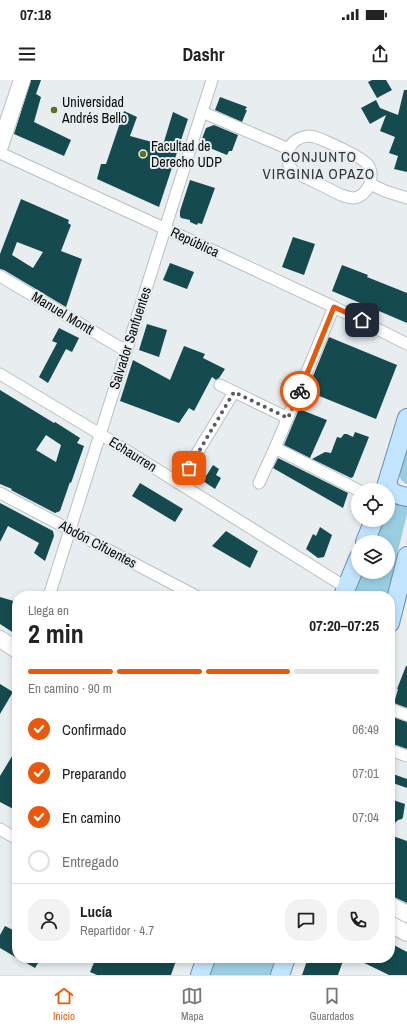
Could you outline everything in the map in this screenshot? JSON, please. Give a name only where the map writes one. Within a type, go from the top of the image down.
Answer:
[{"type":"main road","points":[[387,483],[407,418]]},
{"type":"main road","points":[[395,494],[399,496],[407,496]]},
{"type":"main road","points":[[395,603],[407,556]]},
{"type":"main road","points":[[345,591],[351,577]]},
{"type":"main road","points":[[200,975],[204,963]]},
{"type":"main road","points":[[280,975],[284,963]]},
{"type":"street","points":[[0,146],[22,80]]},
{"type":"street","name":"Salvador Sanfuentes","points":[[51,591],[212,80]]},
{"type":"street","points":[[202,112],[289,149]]},
{"type":"street","points":[[312,136],[323,140],[366,162],[371,169],[370,184],[364,192],[357,197],[350,198],[303,176],[292,169],[288,158],[289,149],[292,144],[300,138],[312,136]]},
{"type":"street","name":"República","points":[[0,153],[334,307],[407,344]]},
{"type":"street","points":[[370,184],[385,191],[407,198]]},
{"type":"street","name":"Manuel Montt","points":[[0,276],[126,351]]},
{"type":"street","points":[[259,483],[334,307]]},
{"type":"street","name":"Echaurren","points":[[0,374],[179,483],[343,591]]},
{"type":"street","points":[[220,385],[288,418]]},
{"type":"street","points":[[179,483],[234,392]]},
{"type":"street","points":[[275,448],[351,486]]},
{"type":"street","name":"Abdón Cifuentes","points":[[0,493],[187,591]]},
{"type":"street","points":[[0,639],[12,647]]},
{"type":"street","points":[[395,711],[407,715]]},
{"type":"street","points":[[395,752],[407,756]]},
{"type":"street","points":[[0,829],[12,836]]},
{"type":"street","points":[[395,908],[407,914]]},
{"type":"street","points":[[395,927],[407,933]]},
{"type":"shaded area","points":[[407,447],[406,484],[401,480],[399,473]]},
{"type":"shaded area","points":[[395,504],[407,506],[407,514],[395,563],[395,535],[376,535],[379,527],[395,527]]},
{"type":"shaded area","points":[[359,579],[391,579],[388,591],[354,591]]},
{"type":"shaded area","points":[[210,963],[275,963],[271,975],[206,975]]},
{"type":"building","points":[[31,80],[41,80],[36,94],[41,97],[34,122],[71,140],[64,156],[14,134]]},
{"type":"building","points":[[372,80],[386,80],[392,90],[377,98],[368,82]]},
{"type":"building","points":[[404,90],[407,90],[407,172],[394,169],[398,156],[389,153],[395,137],[380,131],[386,115],[370,124],[361,108],[376,100],[380,108],[398,115]]},
{"type":"building","points":[[220,97],[247,107],[242,122],[215,110]]},
{"type":"building","name":"Facultad de Derecho UDP","points":[[124,111],[137,117],[130,136],[163,145],[173,112],[188,119],[159,207],[97,179],[101,164],[106,164]]},
{"type":"building","points":[[214,125],[238,135],[232,151],[229,151],[227,155],[200,144],[206,128]]},
{"type":"building","points":[[190,180],[215,188],[202,224],[198,223],[197,225],[190,222],[190,220],[181,218],[180,216],[180,211]]},
{"type":"building","points":[[21,199],[69,220],[68,223],[71,225],[61,251],[82,259],[66,307],[0,269],[0,254]],"holes":[[[17,242],[43,252],[33,268],[12,255]]]},
{"type":"building","points":[[293,237],[315,244],[304,275],[282,267]]},
{"type":"building","points":[[170,263],[194,272],[187,289],[163,280]]},
{"type":"building","points":[[342,265],[407,293],[407,323],[332,291]]},
{"type":"building","points":[[147,324],[167,330],[159,357],[139,350]]},
{"type":"building","points":[[59,328],[79,338],[72,352],[66,349],[48,383],[39,377],[57,343],[52,341]]},
{"type":"building","points":[[329,337],[397,365],[376,419],[307,391]]},
{"type":"building","points":[[184,346],[205,354],[203,358],[225,369],[216,380],[212,377],[194,411],[189,408],[179,423],[120,401],[133,360],[170,380]]},
{"type":"building","points":[[0,390],[80,438],[77,443],[84,446],[60,511],[55,513],[0,484]],"holes":[[[46,435],[61,445],[56,462],[36,450]]]},
{"type":"building","points":[[299,409],[327,420],[310,458],[284,445]]},
{"type":"building","points":[[355,432],[369,437],[353,477],[351,478],[312,459],[325,452],[331,453],[337,437],[341,438],[344,434],[347,434],[353,437]]},
{"type":"building","points":[[278,458],[348,493],[343,508],[273,468]]},
{"type":"building","points":[[213,465],[219,469],[216,475],[221,478],[215,489],[203,481]]},
{"type":"building","points":[[140,483],[183,509],[175,522],[132,496]]},
{"type":"building","points":[[0,503],[53,531],[54,536],[45,561],[34,553],[39,543],[8,526],[0,542]]},
{"type":"building","points":[[320,527],[332,535],[324,557],[318,558],[306,549],[313,534],[316,536]]},
{"type":"building","points":[[226,531],[258,551],[250,568],[212,546]]},
{"type":"building","points":[[0,597],[12,601],[12,632],[0,624]]},
{"type":"building","points":[[407,666],[407,708],[395,703],[397,689]]},
{"type":"building","points":[[0,684],[12,691],[12,694],[0,714]]},
{"type":"building","points":[[395,718],[407,722],[407,749],[395,745]]},
{"type":"building","points":[[12,756],[12,808],[0,802],[0,776]]},
{"type":"building","points":[[395,775],[407,779],[407,788],[395,784]]},
{"type":"building","points":[[395,801],[405,804],[403,817],[402,819],[395,823]]},
{"type":"building","points":[[395,837],[407,841],[407,903],[395,897]]},
{"type":"building","points":[[5,926],[12,930],[12,955],[0,948],[0,935]]},
{"type":"building","points":[[395,946],[407,952],[407,975],[389,975],[364,963],[395,963]]},
{"type":"building","points":[[26,963],[38,963],[35,968]]},
{"type":"building","points":[[94,963],[175,963],[171,975],[97,975],[90,972]]},
{"type":"building","points":[[306,963],[342,963],[338,975],[302,975]]},
{"type":"way so far","points":[[189,468],[234,392],[288,418],[300,391]]},
{"type":"place","name":"Universidad Andrés Bello","points":[[54,110]]},
{"type":"place","name":"Facultad de Derecho UDP","points":[[143,154]]},
{"type":"district","name":"CONJUNTO VIRGINIA OPAZO","points":[[319,164]]},
{"type":"route","points":[[300,391],[334,307],[362,320]]}]
